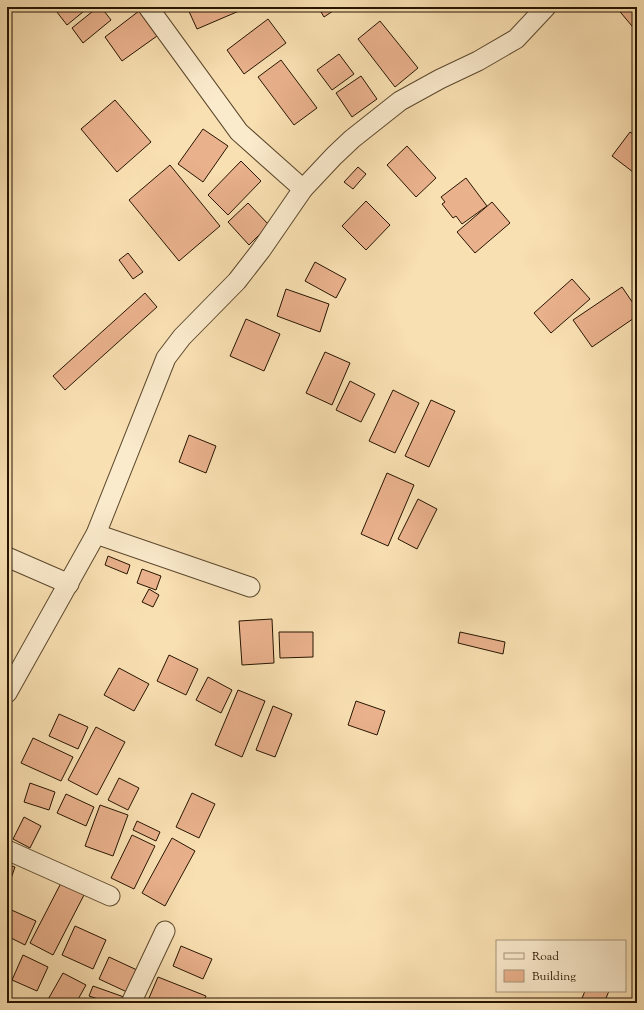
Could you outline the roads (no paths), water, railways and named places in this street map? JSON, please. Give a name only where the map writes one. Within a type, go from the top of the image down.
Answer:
[{"type":"street","points":[[148,7],[239,132],[302,188]]},
{"type":"street","points":[[7,693],[96,534],[166,358],[182,337],[237,281],[261,250],[302,188],[352,139],[400,102],[440,79],[478,61],[516,38],[546,7]]},
{"type":"street","points":[[96,534],[250,586]]},
{"type":"street","points":[[7,557],[69,584]]},
{"type":"street","points":[[7,850],[110,896]]},
{"type":"street","points":[[131,1003],[165,931]]}]
